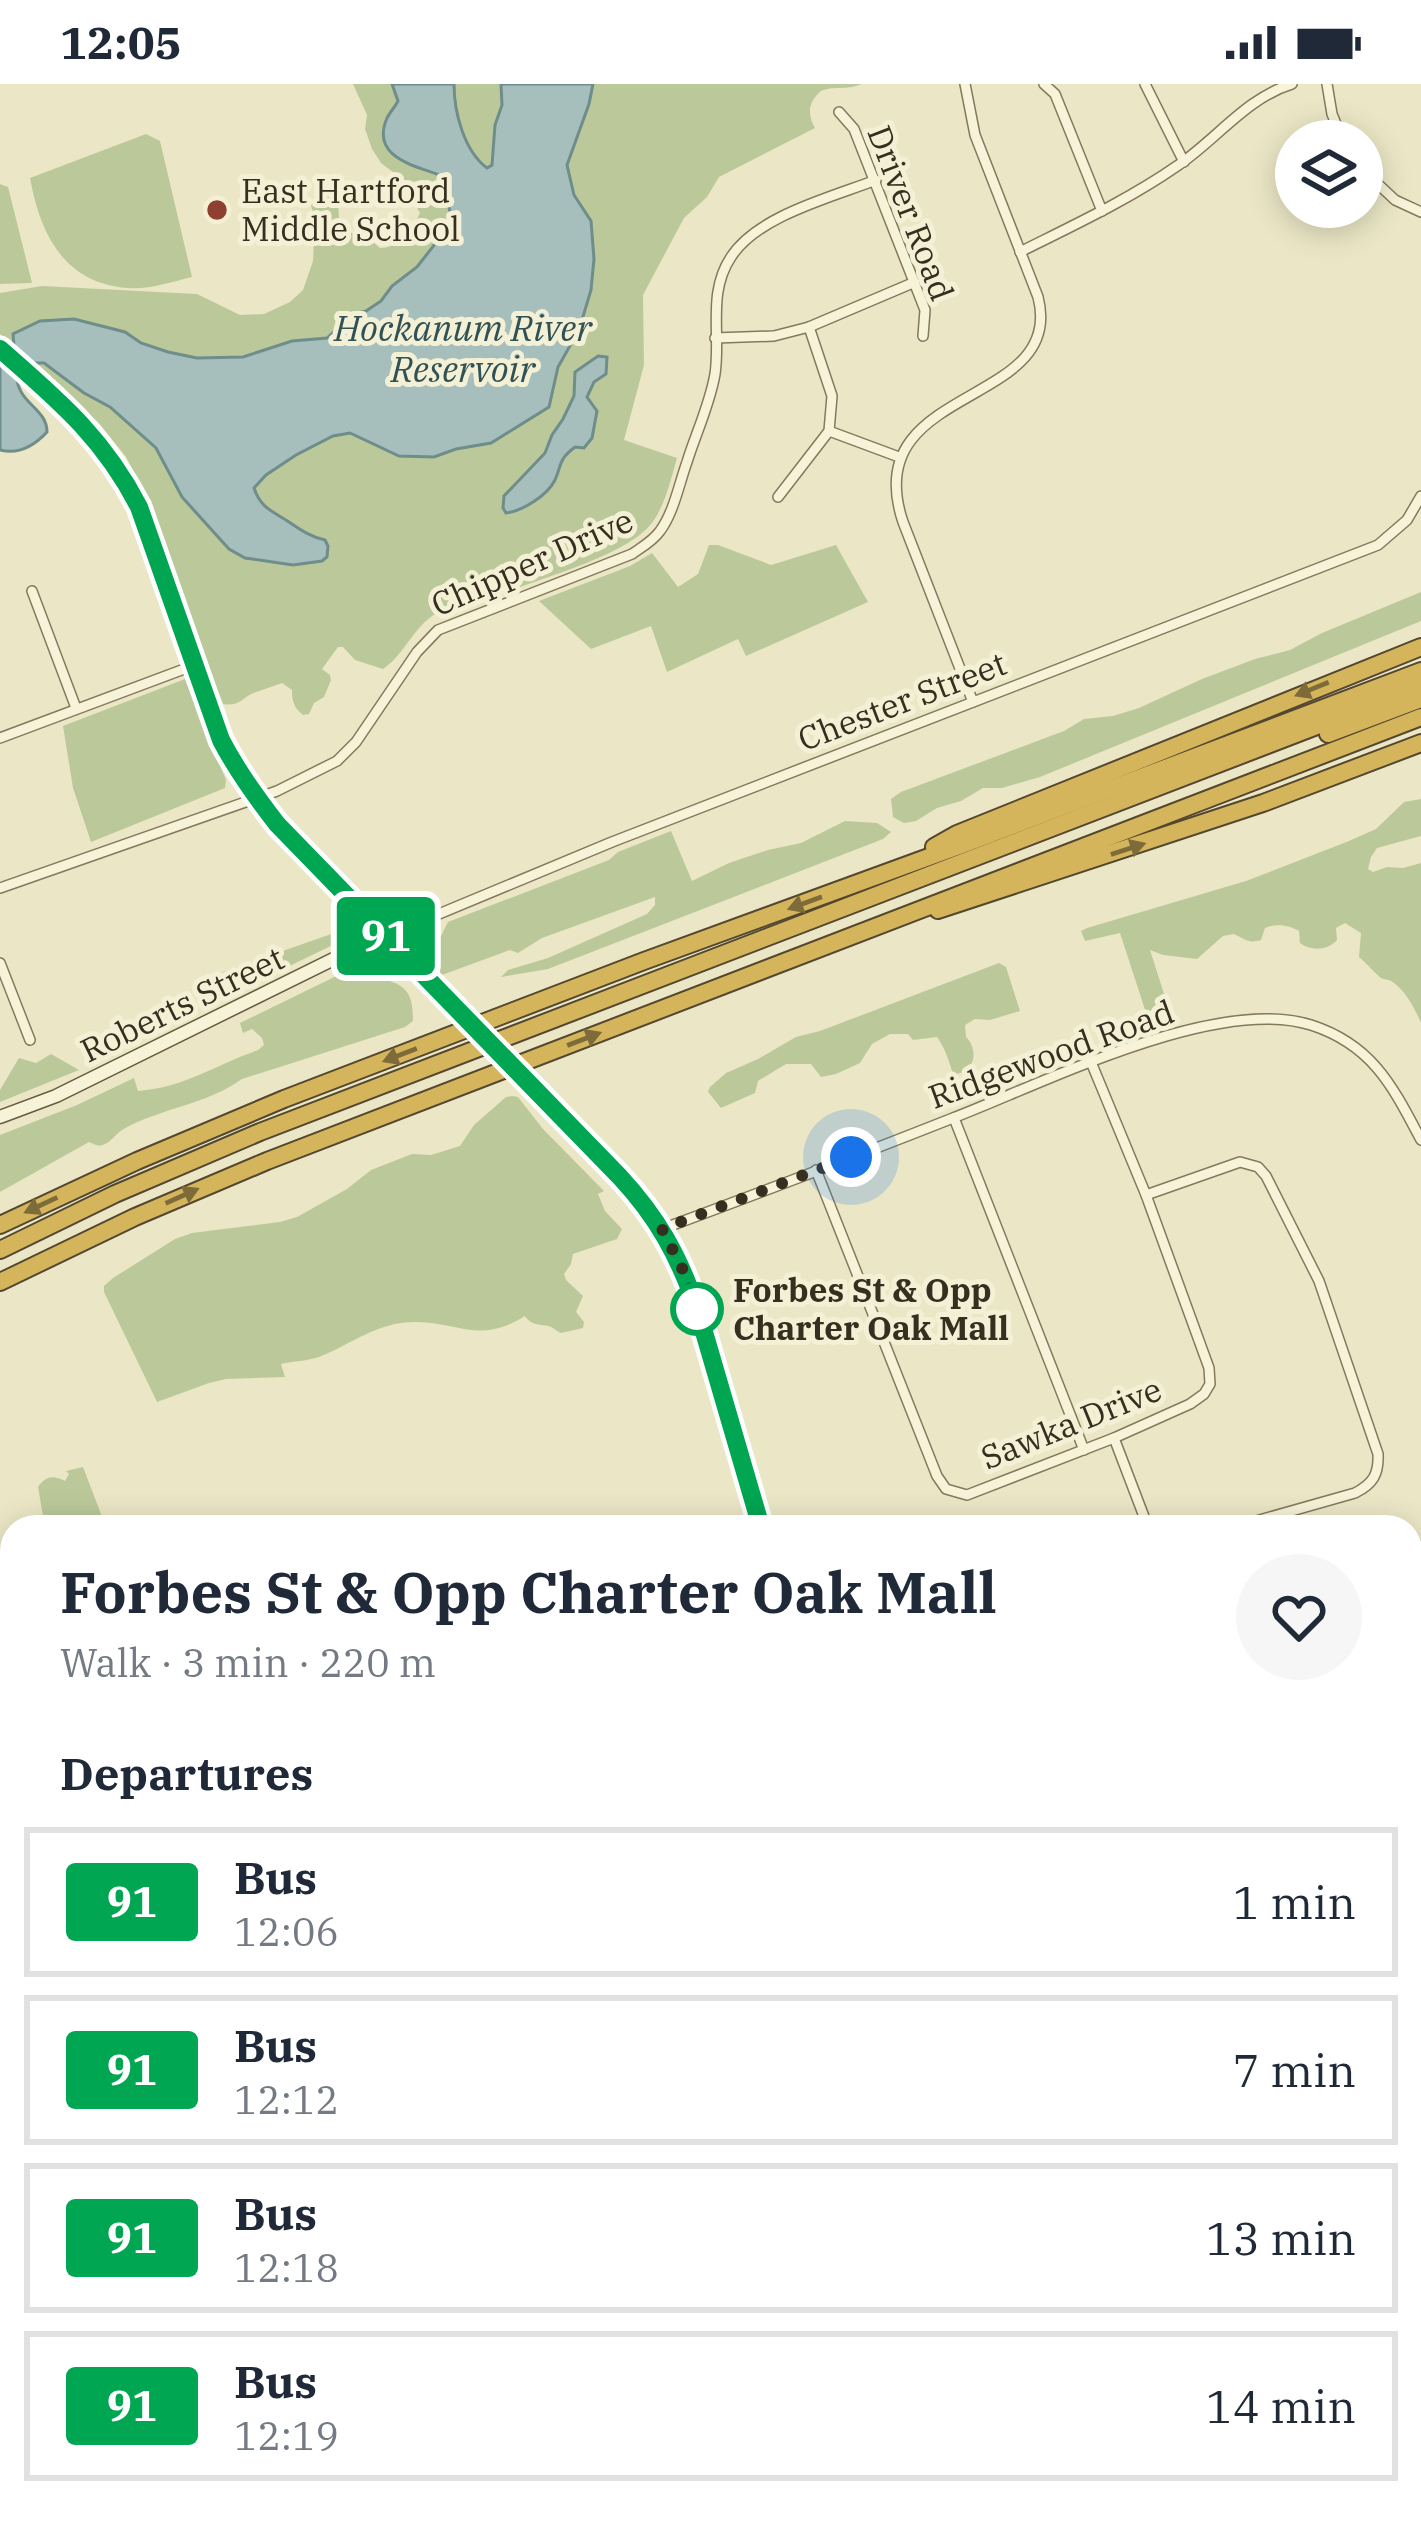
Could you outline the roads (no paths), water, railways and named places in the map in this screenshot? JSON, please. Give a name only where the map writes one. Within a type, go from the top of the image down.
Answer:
[{"type":"highway","points":[[915,863],[957,834],[1421,647]]},
{"type":"highway","points":[[0,1225],[266,1107],[1421,671]]},
{"type":"highway","points":[[0,1250],[132,1186],[260,1132],[1421,686]]},
{"type":"highway","points":[[0,1260],[140,1193],[291,1130],[1421,699]]},
{"type":"highway","points":[[0,1282],[246,1169],[1421,717]]},
{"type":"highway","points":[[895,917],[968,902],[1263,803],[1421,743]]},
{"type":"highway","points":[[938,854],[1035,828],[1264,747]]},
{"type":"main road","points":[[3,352],[86,427],[124,478],[139,507],[221,740],[240,776],[277,824],[638,1196],[662,1229],[697,1308],[757,1515]]},
{"type":"main road","name":"Roberts Street","points":[[0,1117],[56,1096],[386,936]]},
{"type":"street","points":[[965,84],[975,135],[1042,314],[1041,331],[1034,347],[1013,368],[911,438],[899,457],[895,479],[896,501],[973,702]]},
{"type":"street","points":[[1044,84],[1055,94],[1102,211]]},
{"type":"street","points":[[1145,84],[1184,162]]},
{"type":"street","points":[[1020,252],[1134,195],[1184,162],[1256,101],[1292,84]]},
{"type":"street","points":[[1327,84],[1334,120]]},
{"type":"street","name":"Driver Road","points":[[839,112],[854,129],[915,282],[925,310],[923,336]]},
{"type":"street","name":"Chipper Drive","points":[[0,888],[277,791],[337,761],[438,630],[647,545],[661,530],[671,507],[710,395],[716,370],[714,308],[731,255],[776,219],[876,180]]},
{"type":"street","points":[[1383,189],[1421,212]]},
{"type":"street","points":[[715,338],[774,336],[809,327],[915,282]]},
{"type":"street","points":[[778,496],[829,431],[832,396],[809,327]]},
{"type":"street","points":[[829,431],[899,457]]},
{"type":"street","name":"Chester Street","points":[[386,936],[611,842],[1378,545],[1407,520],[1421,496]]},
{"type":"street","points":[[32,591],[76,708]]},
{"type":"street","points":[[0,738],[195,665]]},
{"type":"street","points":[[0,963],[30,1040]]},
{"type":"street","name":"Ridgewood Road","points":[[662,1229],[1090,1062],[1172,1035],[1264,1018],[1308,1024],[1340,1037],[1366,1055],[1390,1081],[1421,1140]]},
{"type":"street","name":"Sawka Drive","points":[[816,1170],[946,1489],[967,1495],[1084,1450],[1190,1404],[1210,1384],[1209,1368],[1146,1196],[1090,1062]]},
{"type":"street","points":[[954,1118],[1084,1450]]},
{"type":"street","points":[[1146,1196],[1240,1162],[1258,1167],[1319,1281],[1378,1454],[1378,1466],[1366,1488],[1275,1515]]},
{"type":"street","points":[[1114,1438],[1143,1515]]},
{"type":"water","name":"Hockanum River Reservoir","points":[[392,84],[454,84],[462,130],[472,152],[487,168],[492,165],[495,125],[502,105],[501,84],[593,84],[567,165],[574,195],[591,221],[591,290],[579,330],[558,367],[549,407],[491,443],[434,457],[399,456],[350,433],[333,436],[296,455],[254,488],[268,509],[325,540],[327,557],[322,561],[293,565],[245,558],[229,549],[182,497],[156,448],[110,407],[44,363],[31,363],[17,380],[47,432],[26,448],[0,450],[0,363],[14,346],[13,334],[40,321],[74,319],[197,358],[243,357],[292,341],[327,338],[354,314],[381,301],[417,267],[451,219],[444,177],[400,159],[385,143],[387,118],[398,101]]},
{"type":"water","points":[[598,356],[607,357],[606,374],[594,382],[587,397],[597,411],[592,438],[584,448],[575,447],[566,455],[555,480],[540,497],[506,513],[504,496],[545,453],[563,419],[574,396],[575,372]]},
{"type":"place","name":"East Hartford Middle School","points":[[217,210]]},
{"type":"place","name":"Forbes St & Opp Charter Oak Mall","points":[[697,1309]]}]
